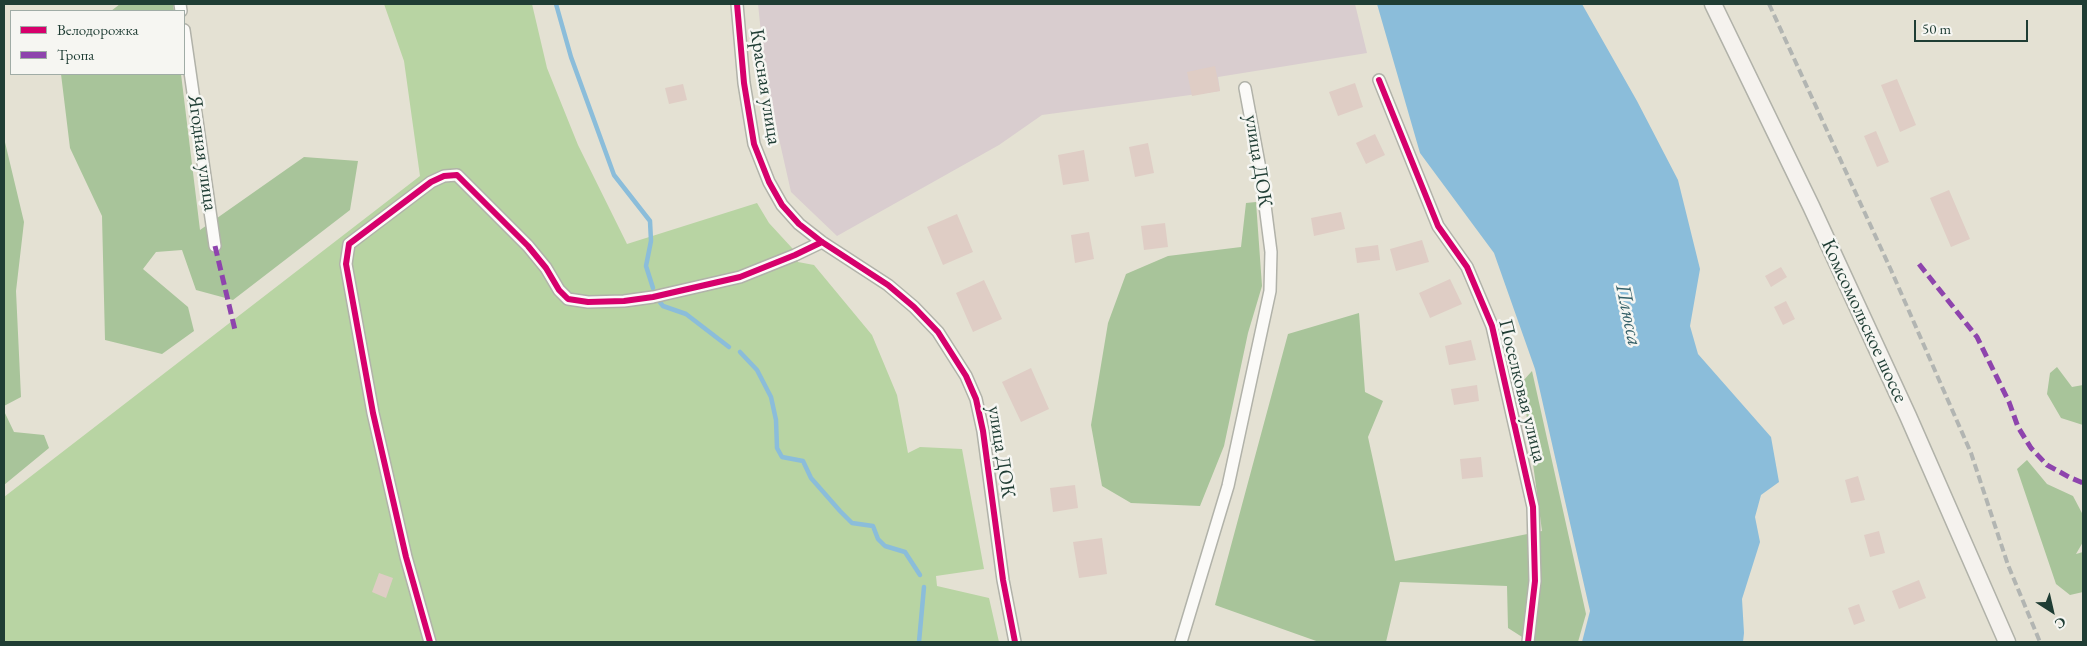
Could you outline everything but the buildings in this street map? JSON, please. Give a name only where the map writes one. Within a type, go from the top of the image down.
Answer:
[{"type":"main road","name":"Комсомольское шоссе","points":[[1713,4],[1811,206],[1908,416],[2007,642]]},
{"type":"street","name":"Красная улица","points":[[737,4],[744,82],[754,144],[768,182],[782,205],[799,224],[822,242]]},
{"type":"street","name":"Ягодная улица","points":[[185,37],[215,246]]},
{"type":"street","name":"Поселковая улица","points":[[1379,80],[1438,226],[1467,267],[1492,326],[1533,507],[1535,580],[1528,642]]},
{"type":"street","name":"улица ДОК","points":[[1181,642],[1228,486],[1270,291],[1272,252],[1261,174],[1245,88]]},
{"type":"street","points":[[430,642],[406,557],[373,412],[346,264],[349,244],[431,182],[444,176],[457,174],[528,246],[568,298],[588,302],[624,301],[740,277],[822,242]]},
{"type":"street","name":"улица ДОК","points":[[822,242],[888,285],[914,307],[938,332],[966,376],[976,399],[983,431],[1003,580],[1015,642]]},
{"type":"shaded area","points":[[758,4],[1355,4],[1367,53],[1218,77],[1220,91],[1042,115],[999,145],[837,236],[791,192],[766,81]]},
{"type":"green space","points":[[120,4],[173,4],[174,10],[112,10]]},
{"type":"green space","points":[[384,4],[532,4],[547,68],[578,145],[627,244],[757,203],[769,223],[792,248],[798,262],[814,265],[872,335],[897,395],[908,453],[920,447],[962,449],[984,569],[936,576],[937,586],[989,598],[999,642],[4,642],[4,497],[420,176],[404,61]]},
{"type":"green space","points":[[61,75],[181,75],[200,230],[304,157],[358,161],[350,210],[233,300],[196,290],[182,250],[156,252],[143,269],[188,307],[194,331],[162,354],[105,340],[102,216],[70,148]]},
{"type":"green space","points":[[4,138],[24,222],[16,291],[21,397],[4,406]]},
{"type":"green space","points":[[1256,202],[1262,286],[1248,333],[1224,446],[1200,506],[1131,503],[1102,486],[1091,425],[1108,323],[1126,274],[1168,256],[1241,247],[1246,203]]},
{"type":"green space","points":[[1359,313],[1365,392],[1383,401],[1368,437],[1395,561],[1542,531],[1522,382],[1532,371],[1586,614],[1578,642],[1530,642],[1508,628],[1507,586],[1400,582],[1386,642],[1319,642],[1215,605],[1288,334]]},
{"type":"green space","points":[[2057,367],[2072,387],[2083,385],[2083,425],[2061,418],[2047,394],[2050,373]]},
{"type":"green space","points":[[4,411],[14,432],[44,435],[49,448],[4,485]]},
{"type":"green space","points":[[2027,460],[2047,484],[2073,496],[2083,515],[2083,542],[2076,554],[2083,552],[2083,592],[2070,595],[2056,584],[2017,469]]},
{"type":"water","name":"Плюсса","points":[[1377,4],[1582,4],[1637,101],[1678,180],[1700,269],[1690,326],[1698,354],[1771,437],[1779,482],[1761,495],[1755,517],[1760,542],[1742,599],[1743,642],[1582,642],[1590,611],[1535,369],[1494,253],[1420,153]]},
{"type":"waterway","points":[[556,4],[571,57],[614,175],[650,221],[651,241],[646,266],[653,288]]},
{"type":"waterway","points":[[659,301],[663,306],[686,314],[729,347]]},
{"type":"waterway","points":[[740,352],[757,370],[771,397],[776,420],[777,448],[782,457],[803,461],[811,478],[852,523],[873,526],[878,539],[885,546],[905,552],[920,575]]},
{"type":"waterway","points":[[919,642],[924,587]]},
{"type":"railway","points":[[1769,4],[1891,270],[1971,453],[2008,565],[2040,642]]},
{"type":"marked path","points":[[215,246],[235,330]]},
{"type":"marked path","points":[[1919,264],[1977,337],[2009,402],[2018,427],[2031,448],[2047,465],[2083,483]]},
{"type":"cycle path","points":[[737,4],[744,83],[754,144],[769,182],[782,205],[799,224],[822,242],[888,285],[914,307],[938,332],[966,376],[976,399],[983,431],[1003,580],[1015,642]]},
{"type":"cycle path","points":[[1379,80],[1438,226],[1467,267],[1492,326],[1533,507],[1535,581],[1528,642]]},
{"type":"cycle path","points":[[430,642],[406,557],[373,413],[346,264],[349,244],[431,182],[444,176],[457,175],[528,246],[546,268],[559,290],[568,299],[588,302],[624,301],[653,297],[740,277],[822,242]]}]
